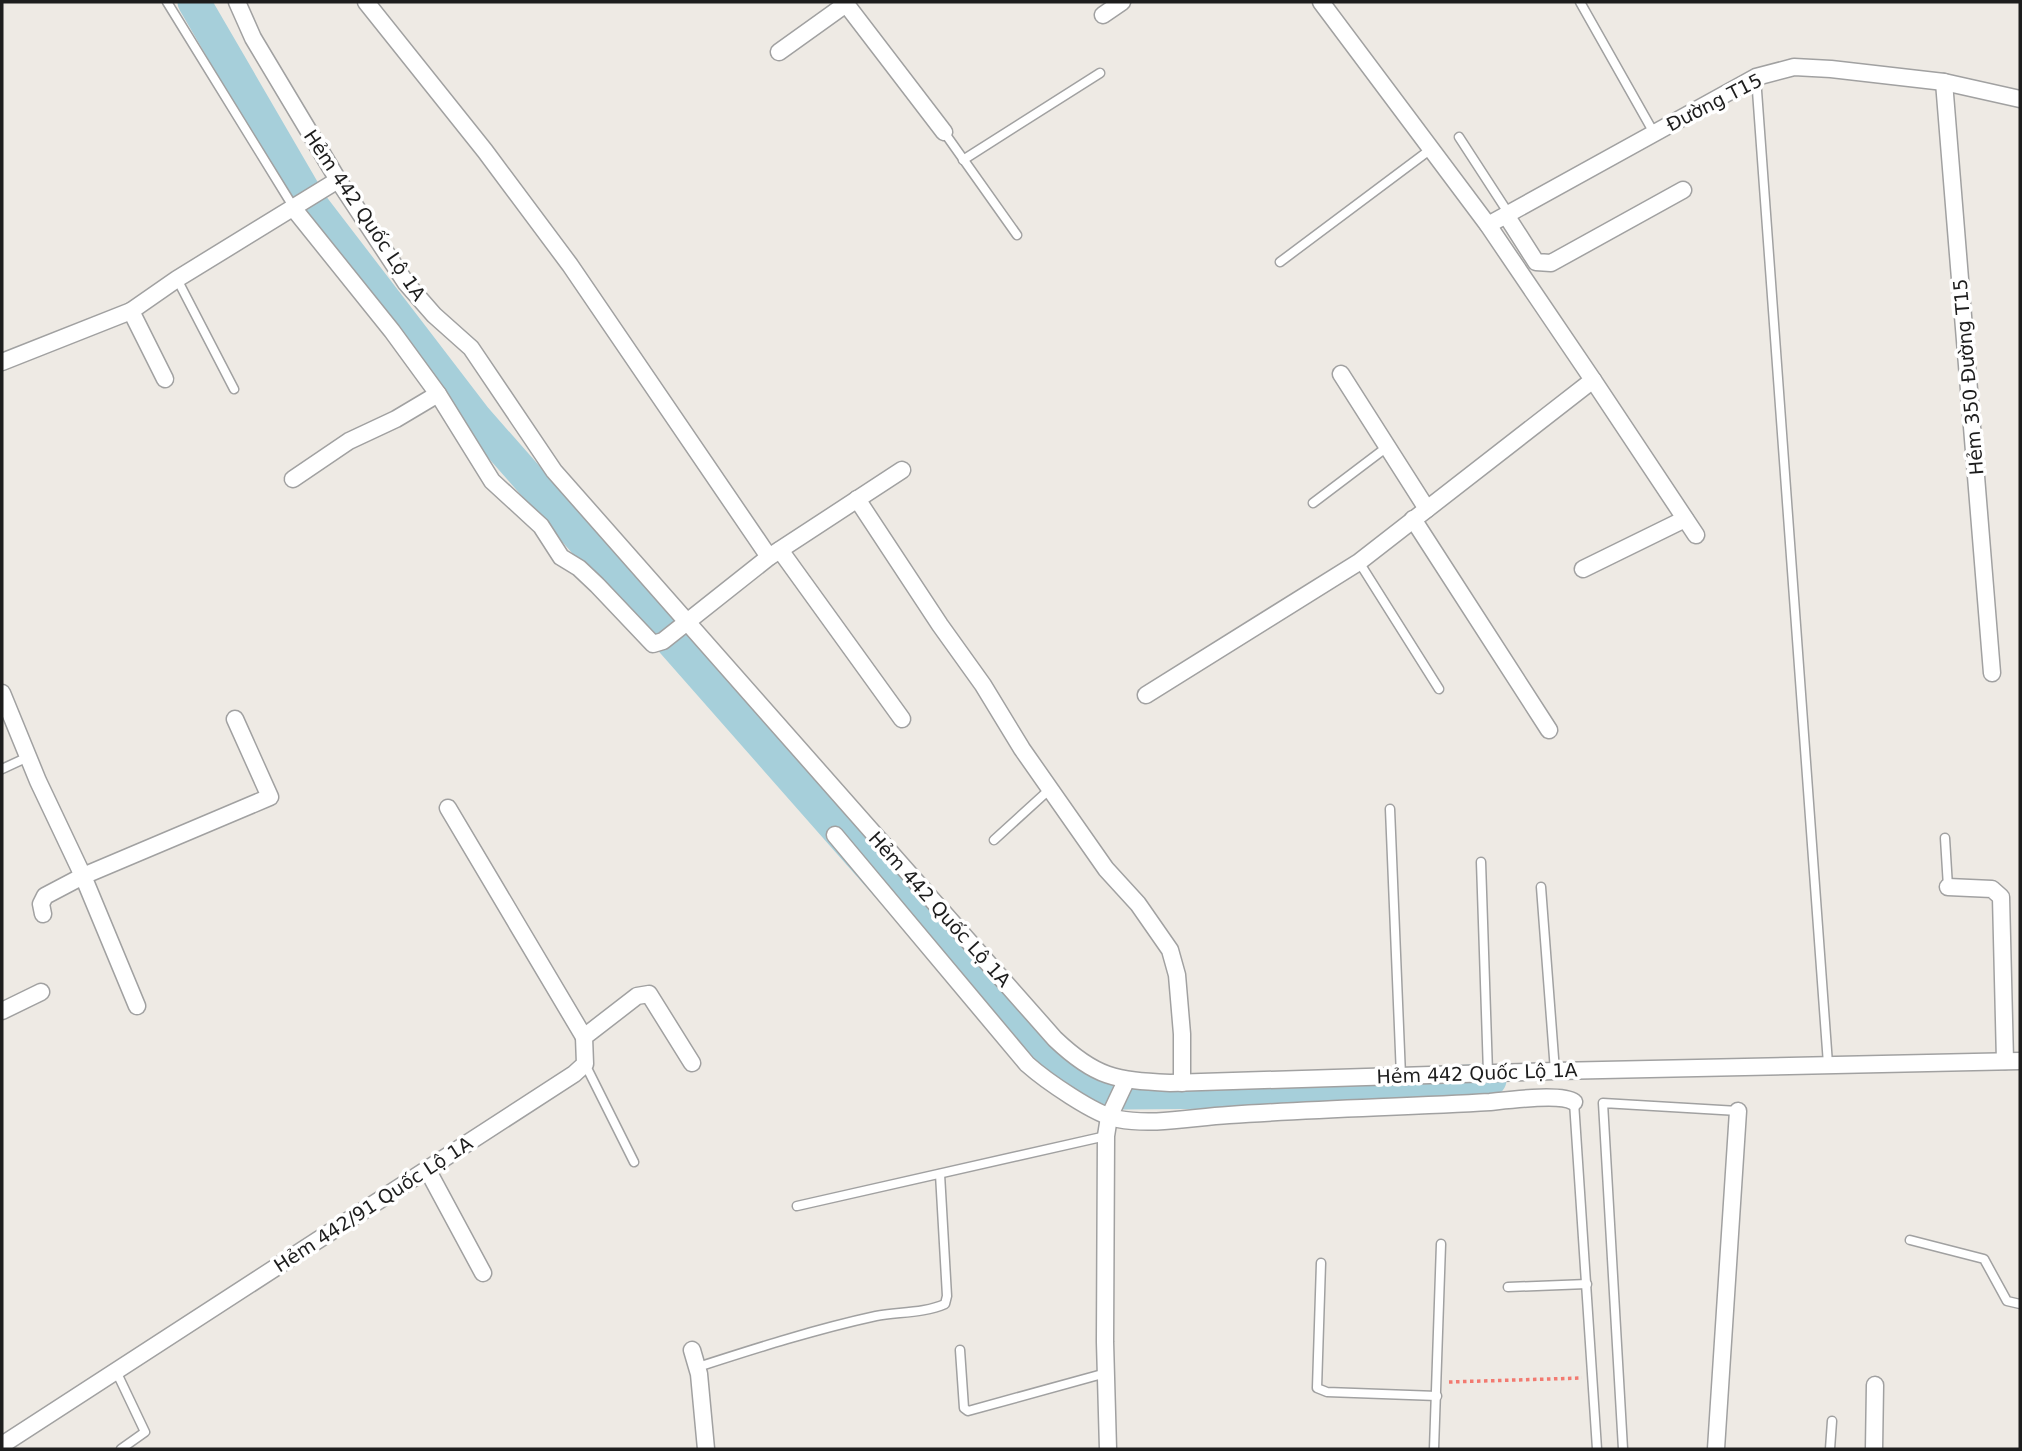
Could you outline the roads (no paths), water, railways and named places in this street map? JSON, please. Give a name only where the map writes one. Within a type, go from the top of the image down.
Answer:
[{"type":"street","name":"Hẻm 442 Quốc Lộ 1A","points":[[237,2],[253,38],[333,184],[407,284],[434,315],[471,348],[554,471],[684,625],[1055,1039],[1075,1057],[1122,1089],[1182,1083],[1488,1073],[2012,1061]]},
{"type":"street","points":[[366,2],[485,151],[570,265],[774,553],[902,719]]},
{"type":"street","points":[[1103,15],[1122,2]]},
{"type":"street","points":[[1321,2],[1488,225],[1696,535]]},
{"type":"street","points":[[779,52],[847,3],[944,132]]},
{"type":"street","name":"Đường T15","points":[[1488,225],[1756,77],[1794,67],[1944,82],[2020,99]]},
{"type":"street","name":"Hẻm 350 Đường T15","points":[[1944,82],[1992,673]]},
{"type":"street","points":[[2,362],[131,312],[177,279],[333,184]]},
{"type":"street","points":[[1508,214],[1536,262],[1551,263],[1683,190]]},
{"type":"street","points":[[298,206],[438,394],[492,481],[541,526],[561,558],[579,568],[597,585],[649,642],[657,645],[663,641],[774,553],[902,470]]},
{"type":"street","points":[[131,312],[165,380]]},
{"type":"street","points":[[1341,374],[1427,509]]},
{"type":"street","points":[[1146,695],[1359,562],[1593,380]]},
{"type":"street","points":[[293,479],[349,441],[396,419],[438,394]]},
{"type":"street","points":[[857,499],[983,685],[1022,749],[1106,869],[1139,904],[1170,950],[1178,986],[1182,1083]]},
{"type":"street","points":[[1413,519],[1549,730]]},
{"type":"street","points":[[1583,569],[1685,519]]},
{"type":"street","points":[[2,692],[137,1006]]},
{"type":"street","points":[[43,915],[41,904],[45,896],[83,876],[270,797],[235,719]]},
{"type":"street","points":[[448,808],[584,1037],[585,1065]]},
{"type":"street","points":[[835,835],[1027,1064],[1045,1079],[1109,1117],[1144,1122],[1505,1101],[1568,1099],[1574,1102]]},
{"type":"street","points":[[1948,887],[1992,889],[2001,897],[2012,1061]]},
{"type":"street","points":[[2,1011],[41,992]]},
{"type":"street","points":[[584,1037],[637,996],[649,994],[692,1063]]},
{"type":"street","name":"Hẻm 442/91 Quốc Lộ 1A","points":[[2,1445],[585,1065]]},
{"type":"street","points":[[1108,1449],[1105,1373],[1106,1136],[1109,1117],[1122,1089]]},
{"type":"street","points":[[1716,1449],[1738,1111]]},
{"type":"street","points":[[427,1169],[483,1273]]},
{"type":"street","points":[[692,1350],[698,1367],[706,1449]]},
{"type":"street","points":[[1874,1449],[1875,1385]]},
{"type":"lane","points":[[167,2],[298,206]]},
{"type":"lane","points":[[1580,2],[1654,133]]},
{"type":"lane","points":[[963,160],[1100,73]]},
{"type":"lane","points":[[1756,77],[1828,1064]]},
{"type":"lane","points":[[944,132],[1017,235]]},
{"type":"lane","points":[[1459,137],[1508,214]]},
{"type":"lane","points":[[1280,262],[1431,149]]},
{"type":"lane","points":[[177,279],[234,389]]},
{"type":"lane","points":[[1312,503],[1387,447]]},
{"type":"lane","points":[[1359,562],[1439,690]]},
{"type":"lane","points":[[2,769],[28,757]]},
{"type":"lane","points":[[994,841],[1050,789]]},
{"type":"lane","points":[[1390,809],[1401,1076]]},
{"type":"lane","points":[[1944,838],[1948,887]]},
{"type":"lane","points":[[1481,862],[1488,1073]]},
{"type":"lane","points":[[1541,887],[1555,1071]]},
{"type":"lane","points":[[585,1065],[634,1162]]},
{"type":"lane","points":[[1574,1102],[1597,1449]]},
{"type":"lane","points":[[1623,1449],[1603,1103],[1738,1111]]},
{"type":"lane","points":[[797,1206],[1106,1136]]},
{"type":"lane","points":[[698,1367],[810,1332],[946,1304],[940,1174]]},
{"type":"lane","points":[[1910,1240],[1984,1259],[2007,1301],[2020,1304]]},
{"type":"lane","points":[[1434,1449],[1441,1244]]},
{"type":"lane","points":[[1321,1264],[1317,1388],[1327,1392],[1437,1396]]},
{"type":"lane","points":[[1508,1287],[1587,1284]]},
{"type":"lane","points":[[960,1350],[964,1408],[968,1411],[1105,1373]]},
{"type":"lane","points":[[116,1371],[145,1432],[121,1449]]},
{"type":"lane","points":[[1830,1449],[1832,1421]]},
{"type":"waterway","points":[[194,2],[312,205],[476,419],[1023,1040],[1059,1074],[1084,1090],[1124,1093],[1245,1092],[1490,1080]]}]
